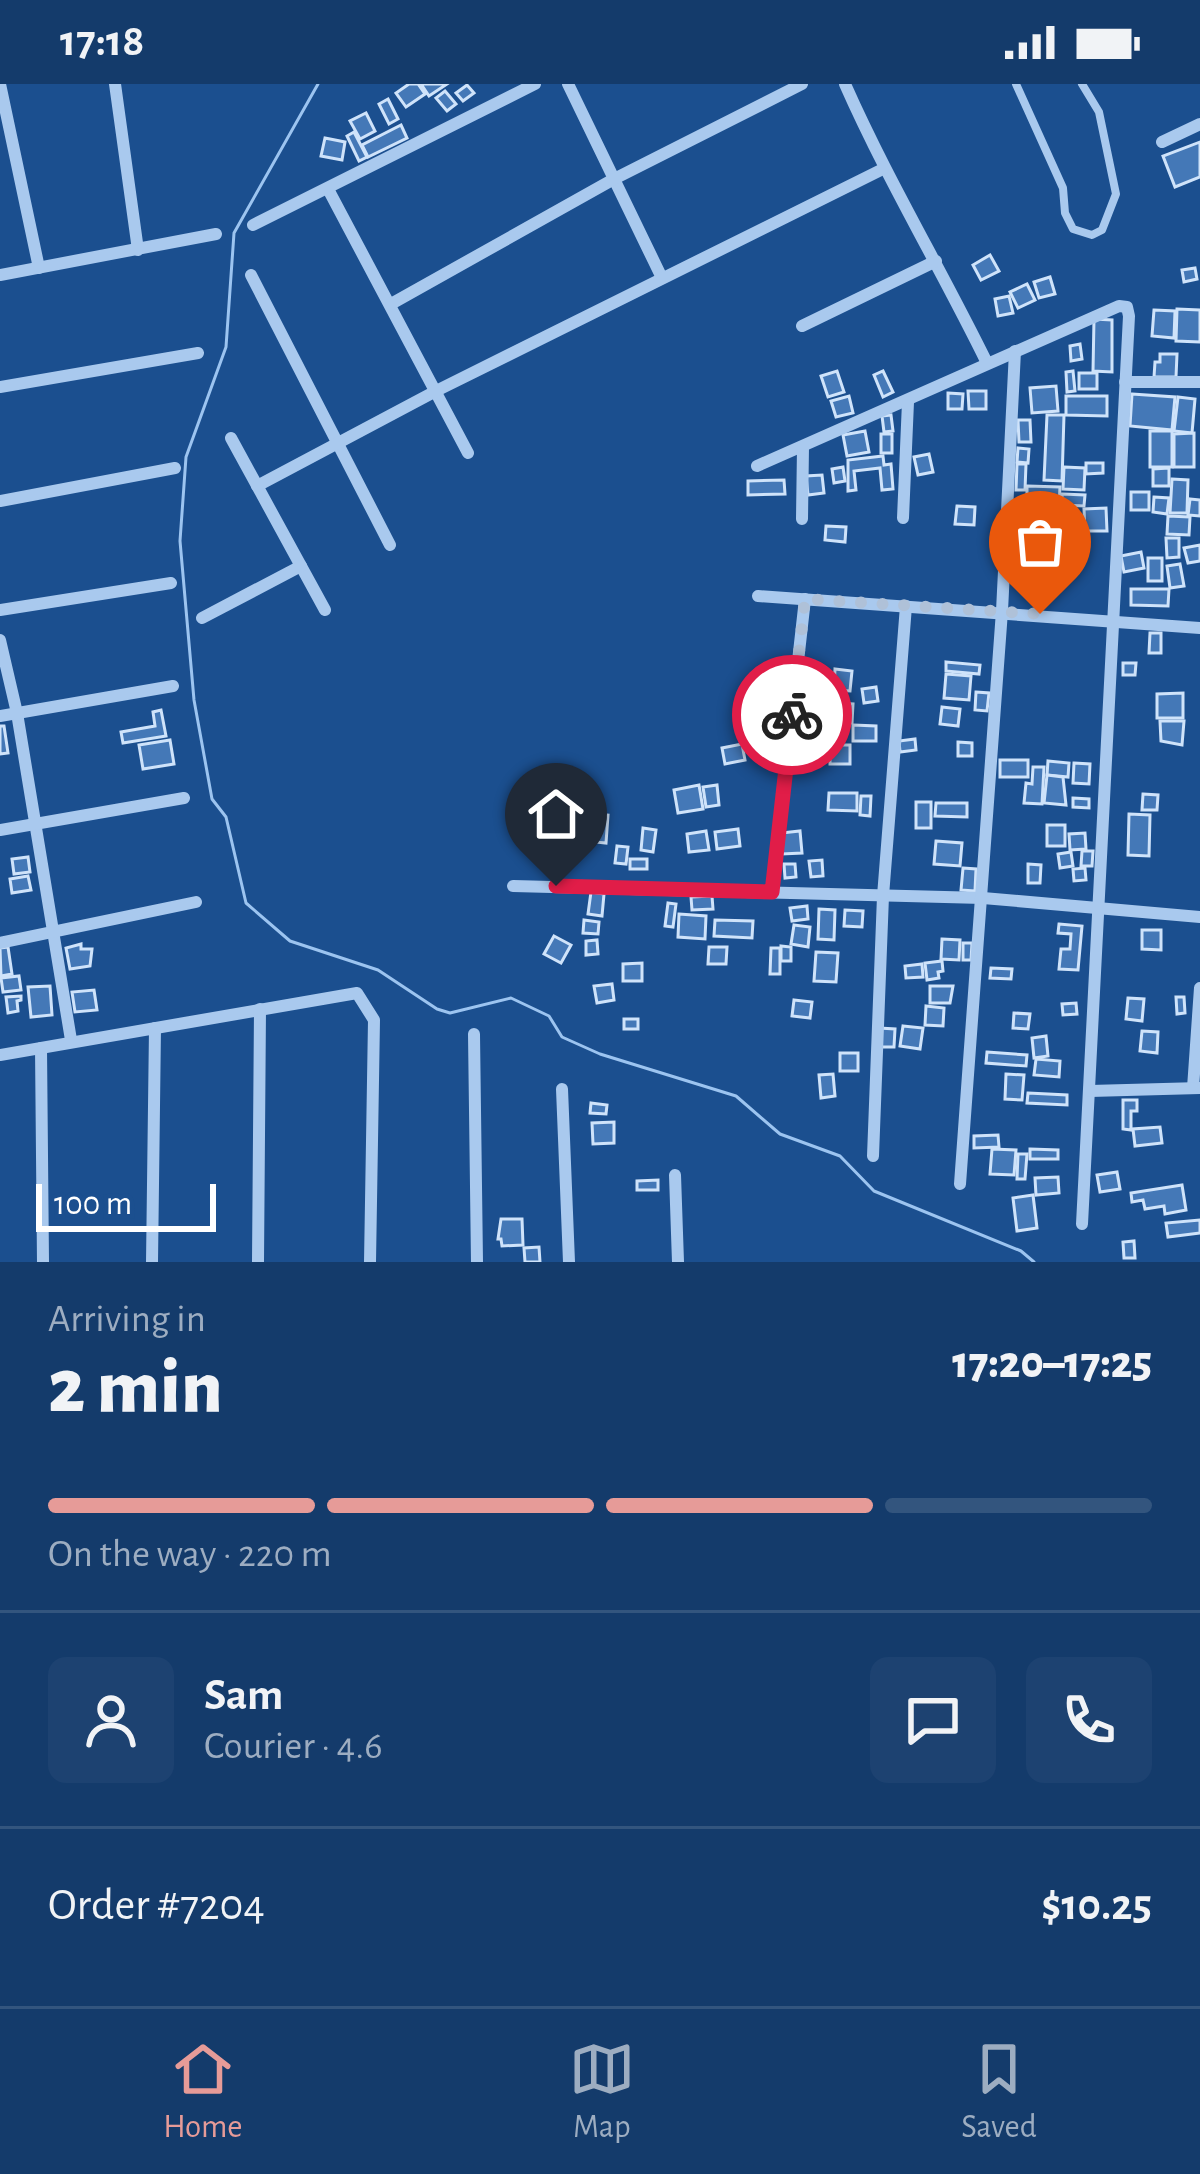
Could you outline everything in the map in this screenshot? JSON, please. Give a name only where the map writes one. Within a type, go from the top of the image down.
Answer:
[{"type":"street","points":[[0,84],[39,268]]},
{"type":"street","points":[[115,84],[138,250]]},
{"type":"street","points":[[253,225],[535,84]]},
{"type":"street","points":[[568,84],[662,278]]},
{"type":"street","points":[[845,84],[883,169],[988,362]]},
{"type":"street","points":[[391,304],[614,179],[799,85]]},
{"type":"street","points":[[1162,142],[1200,124]]},
{"type":"street","points":[[257,486],[883,169]]},
{"type":"street","points":[[328,189],[468,453]]},
{"type":"street","points":[[0,275],[216,234]]},
{"type":"street","points":[[802,326],[936,260]]},
{"type":"street","points":[[251,275],[390,544]]},
{"type":"street","points":[[758,466],[1118,306],[1130,316],[1082,1224]]},
{"type":"street","points":[[961,1184],[1002,611],[1015,351]]},
{"type":"street","points":[[0,388],[198,352]]},
{"type":"street","points":[[1125,382],[1200,382]]},
{"type":"street","points":[[903,518],[908,402]]},
{"type":"street","points":[[231,438],[326,610]]},
{"type":"street","points":[[802,519],[803,447]]},
{"type":"street","points":[[0,501],[175,468]]},
{"type":"street","points":[[202,618],[301,566]]},
{"type":"street","points":[[0,610],[171,583]]},
{"type":"street","points":[[758,596],[1200,628]]},
{"type":"street","points":[[772,892],[805,599]]},
{"type":"street","points":[[873,1156],[883,896],[906,606]]},
{"type":"street","points":[[0,640],[17,713],[71,1040]]},
{"type":"street","points":[[0,716],[173,686]]},
{"type":"street","points":[[0,830],[184,798]]},
{"type":"street","points":[[513,886],[983,898],[1200,917]]},
{"type":"street","points":[[0,943],[196,902]]},
{"type":"street","points":[[1090,1091],[1196,1088],[1200,988]]},
{"type":"street","points":[[0,1055],[357,993],[374,1020],[370,1262]]},
{"type":"street","points":[[258,1262],[260,1009]]},
{"type":"street","points":[[152,1262],[155,1028]]},
{"type":"street","points":[[474,1034],[477,1262]]},
{"type":"street","points":[[40,1048],[43,1262]]},
{"type":"street","points":[[562,1089],[569,1262]]},
{"type":"street","points":[[675,1175],[678,1262]]},
{"type":"lane","points":[[1016,84],[1063,188],[1065,213],[1073,229],[1092,236],[1102,230],[1116,194],[1099,112],[1082,84]]},
{"type":"building","points":[[418,84],[425,94],[406,107],[396,93]]},
{"type":"building","points":[[421,84],[447,84],[429,96]]},
{"type":"building","points":[[467,85],[474,93],[463,101],[456,93]]},
{"type":"building","points":[[445,91],[456,104],[447,111],[436,98]]},
{"type":"building","points":[[388,99],[398,119],[389,124],[379,104]]},
{"type":"building","points":[[366,113],[375,131],[360,139],[350,121]]},
{"type":"building","points":[[401,125],[407,138],[368,157],[362,145]]},
{"type":"building","points":[[354,132],[367,157],[359,161],[347,136]]},
{"type":"building","points":[[325,138],[345,142],[342,160],[321,156]]},
{"type":"building","points":[[1200,142],[1200,177],[1175,187],[1163,156]]},
{"type":"building","points":[[990,255],[999,271],[981,280],[973,265]]},
{"type":"building","points":[[1195,268],[1197,279],[1184,282],[1182,270]]},
{"type":"building","points":[[1050,277],[1055,294],[1039,298],[1034,282]]},
{"type":"building","points":[[1027,284],[1035,300],[1018,308],[1010,292]]},
{"type":"building","points":[[1009,296],[1013,313],[998,316],[995,299]]},
{"type":"building","points":[[1177,309],[1200,310],[1200,342],[1176,341]]},
{"type":"building","points":[[1154,310],[1175,311],[1174,338],[1152,336]]},
{"type":"building","points":[[1094,319],[1112,320],[1112,372],[1093,371]]},
{"type":"building","points":[[1080,344],[1082,359],[1071,361],[1070,346]]},
{"type":"building","points":[[1160,354],[1177,354],[1176,377],[1154,377]]},
{"type":"building","points":[[837,371],[844,392],[828,397],[821,376]]},
{"type":"building","points":[[883,371],[893,392],[883,397],[874,375]]},
{"type":"building","points":[[1073,371],[1075,391],[1067,392],[1066,372]]},
{"type":"building","points":[[1079,373],[1097,373],[1097,389],[1079,389]]},
{"type":"building","points":[[1056,386],[1058,411],[1032,413],[1030,388]]},
{"type":"building","points":[[968,391],[986,391],[986,409],[969,409]]},
{"type":"building","points":[[948,393],[963,394],[962,409],[948,409]]},
{"type":"building","points":[[1132,394],[1175,397],[1172,430],[1130,426]]},
{"type":"building","points":[[849,396],[853,413],[836,417],[831,401]]},
{"type":"building","points":[[1066,396],[1107,396],[1107,416],[1066,415]]},
{"type":"building","points":[[1178,397],[1195,399],[1192,433],[1174,431]]},
{"type":"building","points":[[891,415],[893,431],[884,432],[882,416]]},
{"type":"building","points":[[1047,415],[1064,415],[1062,481],[1044,480]]},
{"type":"building","points":[[1018,420],[1030,420],[1031,442],[1019,442]]},
{"type":"building","points":[[865,431],[869,452],[847,456],[843,435]]},
{"type":"building","points":[[1150,431],[1172,431],[1172,467],[1150,467]]},
{"type":"building","points":[[1194,433],[1194,467],[1174,467],[1174,434]]},
{"type":"building","points":[[881,434],[892,434],[892,453],[881,453]]},
{"type":"building","points":[[1018,448],[1029,449],[1028,463],[1017,462]]},
{"type":"building","points":[[929,454],[933,472],[918,475],[914,457]]},
{"type":"building","points":[[883,456],[884,465],[891,464],[893,489],[882,490],[880,468],[854,471],[856,490],[848,491],[848,460]]},
{"type":"building","points":[[1086,463],[1103,463],[1103,473],[1086,474]]},
{"type":"building","points":[[1017,464],[1026,464],[1025,490],[1016,490]]},
{"type":"building","points":[[843,467],[845,481],[834,483],[832,469]]},
{"type":"building","points":[[1064,467],[1085,468],[1084,490],[1063,489]]},
{"type":"building","points":[[1169,468],[1169,486],[1153,486],[1153,469]]},
{"type":"building","points":[[822,475],[824,493],[808,495],[806,476]]},
{"type":"building","points":[[1172,479],[1188,480],[1187,513],[1170,513]]},
{"type":"building","points":[[784,480],[785,494],[748,495],[748,481]]},
{"type":"building","points":[[1027,486],[1060,487],[1059,504],[1027,502]]},
{"type":"building","points":[[1131,492],[1149,492],[1149,510],[1131,510]]},
{"type":"building","points":[[1062,494],[1085,495],[1084,506],[1062,505]]},
{"type":"building","points":[[1154,497],[1169,498],[1167,514],[1153,512]]},
{"type":"building","points":[[1190,499],[1200,500],[1200,516],[1188,515]]},
{"type":"building","points":[[957,506],[975,507],[974,525],[955,524]]},
{"type":"building","points":[[1106,508],[1107,531],[1085,531],[1084,509]]},
{"type":"building","points":[[1033,509],[1056,510],[1056,531],[1032,530]]},
{"type":"building","points":[[1168,516],[1190,517],[1189,535],[1167,534]]},
{"type":"building","points":[[826,526],[846,527],[845,542],[825,540]]},
{"type":"building","points":[[1020,532],[1059,535],[1057,553],[1018,550]]},
{"type":"building","points":[[1166,538],[1179,538],[1179,557],[1167,558]]},
{"type":"building","points":[[1065,540],[1086,541],[1086,556],[1064,555]]},
{"type":"building","points":[[1200,545],[1200,561],[1188,563],[1184,548]]},
{"type":"building","points":[[1141,552],[1144,568],[1124,572],[1121,556]]},
{"type":"building","points":[[1148,558],[1162,558],[1162,581],[1148,581]]},
{"type":"building","points":[[1180,564],[1184,586],[1170,588],[1167,566]]},
{"type":"building","points":[[1131,589],[1169,589],[1168,606],[1131,605]]},
{"type":"building","points":[[1150,633],[1161,633],[1161,653],[1149,653]]},
{"type":"building","points":[[946,662],[980,665],[979,674],[946,671]]},
{"type":"building","points":[[1123,663],[1136,663],[1135,675],[1123,675]]},
{"type":"building","points":[[835,669],[852,671],[850,691],[834,690]]},
{"type":"building","points":[[946,674],[971,676],[969,700],[944,698]]},
{"type":"building","points":[[876,687],[878,701],[864,703],[862,689]]},
{"type":"building","points":[[976,692],[989,693],[987,711],[975,710]]},
{"type":"building","points":[[1183,693],[1183,718],[1157,718],[1157,694]]},
{"type":"building","points":[[836,703],[853,704],[852,723],[834,722]]},
{"type":"building","points":[[942,707],[960,709],[958,726],[940,724]]},
{"type":"building","points":[[161,710],[166,736],[123,743],[121,732],[155,726],[153,712]]},
{"type":"building","points":[[1160,721],[1184,721],[1182,745],[1161,741]]},
{"type":"building","points":[[853,725],[876,726],[876,741],[853,741]]},
{"type":"building","points":[[0,726],[4,726],[8,753],[0,754]]},
{"type":"building","points":[[819,731],[821,743],[794,747],[792,735]]},
{"type":"building","points":[[915,739],[916,750],[900,752],[899,741]]},
{"type":"building","points":[[170,740],[174,764],[143,769],[139,745]]},
{"type":"building","points":[[958,742],[972,743],[972,756],[958,756]]},
{"type":"building","points":[[742,744],[745,760],[725,764],[722,748]]},
{"type":"building","points":[[830,745],[850,745],[850,764],[830,764]]},
{"type":"building","points":[[1000,760],[1028,760],[1028,777],[1000,777]]},
{"type":"building","points":[[1048,761],[1069,763],[1068,777],[1047,775]]},
{"type":"building","points":[[1074,763],[1090,764],[1089,784],[1073,783]]},
{"type":"building","points":[[1033,767],[1044,767],[1042,804],[1024,803]]},
{"type":"building","points":[[1047,775],[1063,777],[1066,805],[1044,803]]},
{"type":"building","points":[[699,785],[703,809],[678,813],[674,790]]},
{"type":"building","points":[[717,785],[719,805],[706,807],[703,787]]},
{"type":"building","points":[[829,793],[857,793],[857,811],[828,810]]},
{"type":"building","points":[[1143,794],[1158,795],[1157,810],[1142,810]]},
{"type":"building","points":[[861,796],[871,796],[870,816],[860,815]]},
{"type":"building","points":[[1073,798],[1089,799],[1089,808],[1073,807]]},
{"type":"building","points":[[916,802],[931,802],[931,828],[916,828]]},
{"type":"building","points":[[936,803],[967,803],[967,817],[935,816]]},
{"type":"building","points":[[562,811],[608,815],[606,843],[595,842],[596,830],[574,828],[574,834],[560,833]]},
{"type":"building","points":[[1129,814],[1150,815],[1149,856],[1128,855]]},
{"type":"building","points":[[1047,825],[1065,825],[1065,846],[1047,846]]},
{"type":"building","points":[[643,828],[656,830],[653,852],[641,850]]},
{"type":"building","points":[[738,829],[740,846],[717,849],[715,832]]},
{"type":"building","points":[[706,831],[709,850],[689,852],[687,834]]},
{"type":"building","points":[[800,831],[802,853],[782,854],[781,833]]},
{"type":"building","points":[[1085,833],[1086,849],[1070,850],[1069,834]]},
{"type":"building","points":[[936,841],[962,843],[960,866],[934,864]]},
{"type":"building","points":[[617,846],[628,847],[626,864],[615,863]]},
{"type":"building","points":[[1082,851],[1093,851],[1092,866],[1081,866]]},
{"type":"building","points":[[1071,852],[1073,866],[1060,868],[1058,854]]},
{"type":"building","points":[[28,857],[30,872],[14,874],[12,859]]},
{"type":"building","points":[[630,859],[647,859],[647,869],[630,869]]},
{"type":"building","points":[[822,860],[823,876],[811,877],[809,861]]},
{"type":"building","points":[[784,864],[795,864],[796,877],[785,878]]},
{"type":"building","points":[[1028,864],[1041,865],[1040,883],[1028,883]]},
{"type":"building","points":[[963,868],[976,869],[975,891],[961,890]]},
{"type":"building","points":[[1085,868],[1086,880],[1074,881],[1073,869]]},
{"type":"building","points":[[28,876],[31,890],[12,893],[10,879]]},
{"type":"building","points":[[591,892],[604,894],[602,916],[588,914]]},
{"type":"building","points":[[712,896],[713,909],[692,910],[691,897]]},
{"type":"building","points":[[668,903],[676,904],[673,927],[665,926]]},
{"type":"building","points":[[807,906],[808,919],[792,921],[790,908]]},
{"type":"building","points":[[819,909],[835,910],[834,940],[818,939]]},
{"type":"building","points":[[845,910],[863,911],[862,927],[844,926]]},
{"type":"building","points":[[679,914],[706,916],[705,939],[678,937]]},
{"type":"building","points":[[584,920],[599,922],[598,934],[583,933]]},
{"type":"building","points":[[715,920],[753,921],[752,938],[714,936]]},
{"type":"building","points":[[1059,924],[1082,926],[1078,970],[1059,969],[1061,949],[1070,949],[1071,934],[1058,933]]},
{"type":"building","points":[[794,925],[810,927],[808,947],[791,944]]},
{"type":"building","points":[[1142,930],[1161,930],[1161,950],[1142,949]]},
{"type":"building","points":[[554,936],[571,945],[561,963],[544,954]]},
{"type":"building","points":[[942,939],[960,940],[959,960],[941,959]]},
{"type":"building","points":[[597,940],[598,954],[586,955],[586,941]]},
{"type":"building","points":[[963,943],[972,943],[971,960],[963,960]]},
{"type":"building","points":[[81,944],[81,949],[92,949],[90,966],[70,969],[66,948]]},
{"type":"building","points":[[781,946],[791,947],[791,961],[781,961]]},
{"type":"building","points":[[8,947],[12,974],[1,976],[0,948]]},
{"type":"building","points":[[709,947],[727,947],[726,964],[708,964]]},
{"type":"building","points":[[771,948],[780,948],[780,974],[770,974]]},
{"type":"building","points":[[816,952],[838,953],[836,982],[814,981]]},
{"type":"building","points":[[942,961],[939,978],[927,980],[925,963]]},
{"type":"building","points":[[642,963],[642,981],[623,981],[623,964]]},
{"type":"building","points":[[922,964],[923,977],[906,978],[905,966]]},
{"type":"building","points":[[991,968],[1012,969],[1011,979],[990,978]]},
{"type":"building","points":[[19,976],[21,990],[3,992],[1,978]]},
{"type":"building","points":[[612,984],[614,1000],[597,1003],[594,986]]},
{"type":"building","points":[[50,986],[52,1015],[31,1017],[28,987]]},
{"type":"building","points":[[930,986],[953,986],[950,1003],[930,1003]]},
{"type":"building","points":[[94,990],[97,1010],[75,1012],[72,992]]},
{"type":"building","points":[[21,996],[18,1011],[8,1013],[6,997]]},
{"type":"building","points":[[1176,997],[1184,997],[1185,1013],[1177,1014]]},
{"type":"building","points":[[1128,998],[1144,999],[1142,1021],[1126,1019]]},
{"type":"building","points":[[794,1000],[812,1002],[810,1018],[792,1016]]},
{"type":"building","points":[[1076,1003],[1077,1014],[1063,1015],[1062,1004]]},
{"type":"building","points":[[926,1006],[944,1008],[943,1026],[925,1025]]},
{"type":"building","points":[[1014,1013],[1030,1014],[1028,1029],[1013,1028]]},
{"type":"building","points":[[624,1019],[638,1019],[638,1029],[624,1029]]},
{"type":"building","points":[[903,1026],[923,1028],[920,1049],[900,1046]]},
{"type":"building","points":[[879,1028],[895,1029],[894,1047],[879,1047]]},
{"type":"building","points":[[1142,1031],[1158,1032],[1157,1053],[1140,1051]]},
{"type":"building","points":[[1046,1036],[1048,1056],[1034,1058],[1032,1038]]},
{"type":"building","points":[[987,1052],[1027,1055],[1026,1066],[986,1063]]},
{"type":"building","points":[[840,1053],[858,1053],[858,1071],[840,1071]]},
{"type":"building","points":[[1036,1059],[1060,1061],[1059,1077],[1034,1075]]},
{"type":"building","points":[[833,1074],[835,1096],[821,1098],[819,1075]]},
{"type":"building","points":[[1006,1074],[1024,1075],[1022,1100],[1005,1099]]},
{"type":"building","points":[[1028,1093],[1067,1095],[1067,1105],[1027,1103]]},
{"type":"building","points":[[1123,1100],[1137,1100],[1137,1111],[1131,1111],[1131,1130],[1123,1129]]},
{"type":"building","points":[[591,1103],[607,1105],[606,1114],[590,1113]]},
{"type":"building","points":[[614,1122],[614,1143],[593,1144],[592,1123]]},
{"type":"building","points":[[1160,1127],[1162,1143],[1135,1146],[1133,1129]]},
{"type":"building","points":[[998,1135],[999,1147],[974,1148],[974,1136]]},
{"type":"building","points":[[992,1149],[1016,1150],[1014,1175],[990,1174]]},
{"type":"building","points":[[1030,1149],[1058,1150],[1058,1159],[1030,1159]]},
{"type":"building","points":[[1018,1154],[1027,1154],[1025,1179],[1017,1179]]},
{"type":"building","points":[[1117,1172],[1120,1189],[1100,1192],[1097,1175]]},
{"type":"building","points":[[1058,1177],[1059,1193],[1036,1195],[1035,1178]]},
{"type":"building","points":[[658,1180],[658,1190],[637,1190],[637,1181]]},
{"type":"building","points":[[1182,1185],[1186,1210],[1165,1214],[1164,1206],[1145,1209],[1143,1200],[1132,1202],[1131,1193]]},
{"type":"building","points":[[1033,1195],[1037,1228],[1017,1231],[1013,1198]]},
{"type":"building","points":[[501,1219],[522,1219],[523,1245],[502,1246],[498,1239]]},
{"type":"building","points":[[1200,1220],[1200,1233],[1168,1237],[1166,1223]]},
{"type":"building","points":[[1134,1241],[1135,1258],[1124,1258],[1123,1242]]},
{"type":"building","points":[[539,1247],[540,1262],[525,1262],[524,1248]]},
{"type":"waterway","points":[[318,84],[234,233],[226,347],[186,457],[180,541],[194,700],[212,799],[226,817],[246,903],[290,941],[378,970],[437,1009],[450,1013],[511,998],[549,1016],[562,1037],[600,1054],[736,1096],[780,1134],[840,1156],[874,1191],[1021,1251],[1034,1262]]},
{"type":"way so far","points":[[792,715],[805,599],[1040,614]]},
{"type":"route","points":[[556,886],[772,892],[792,715]]}]
